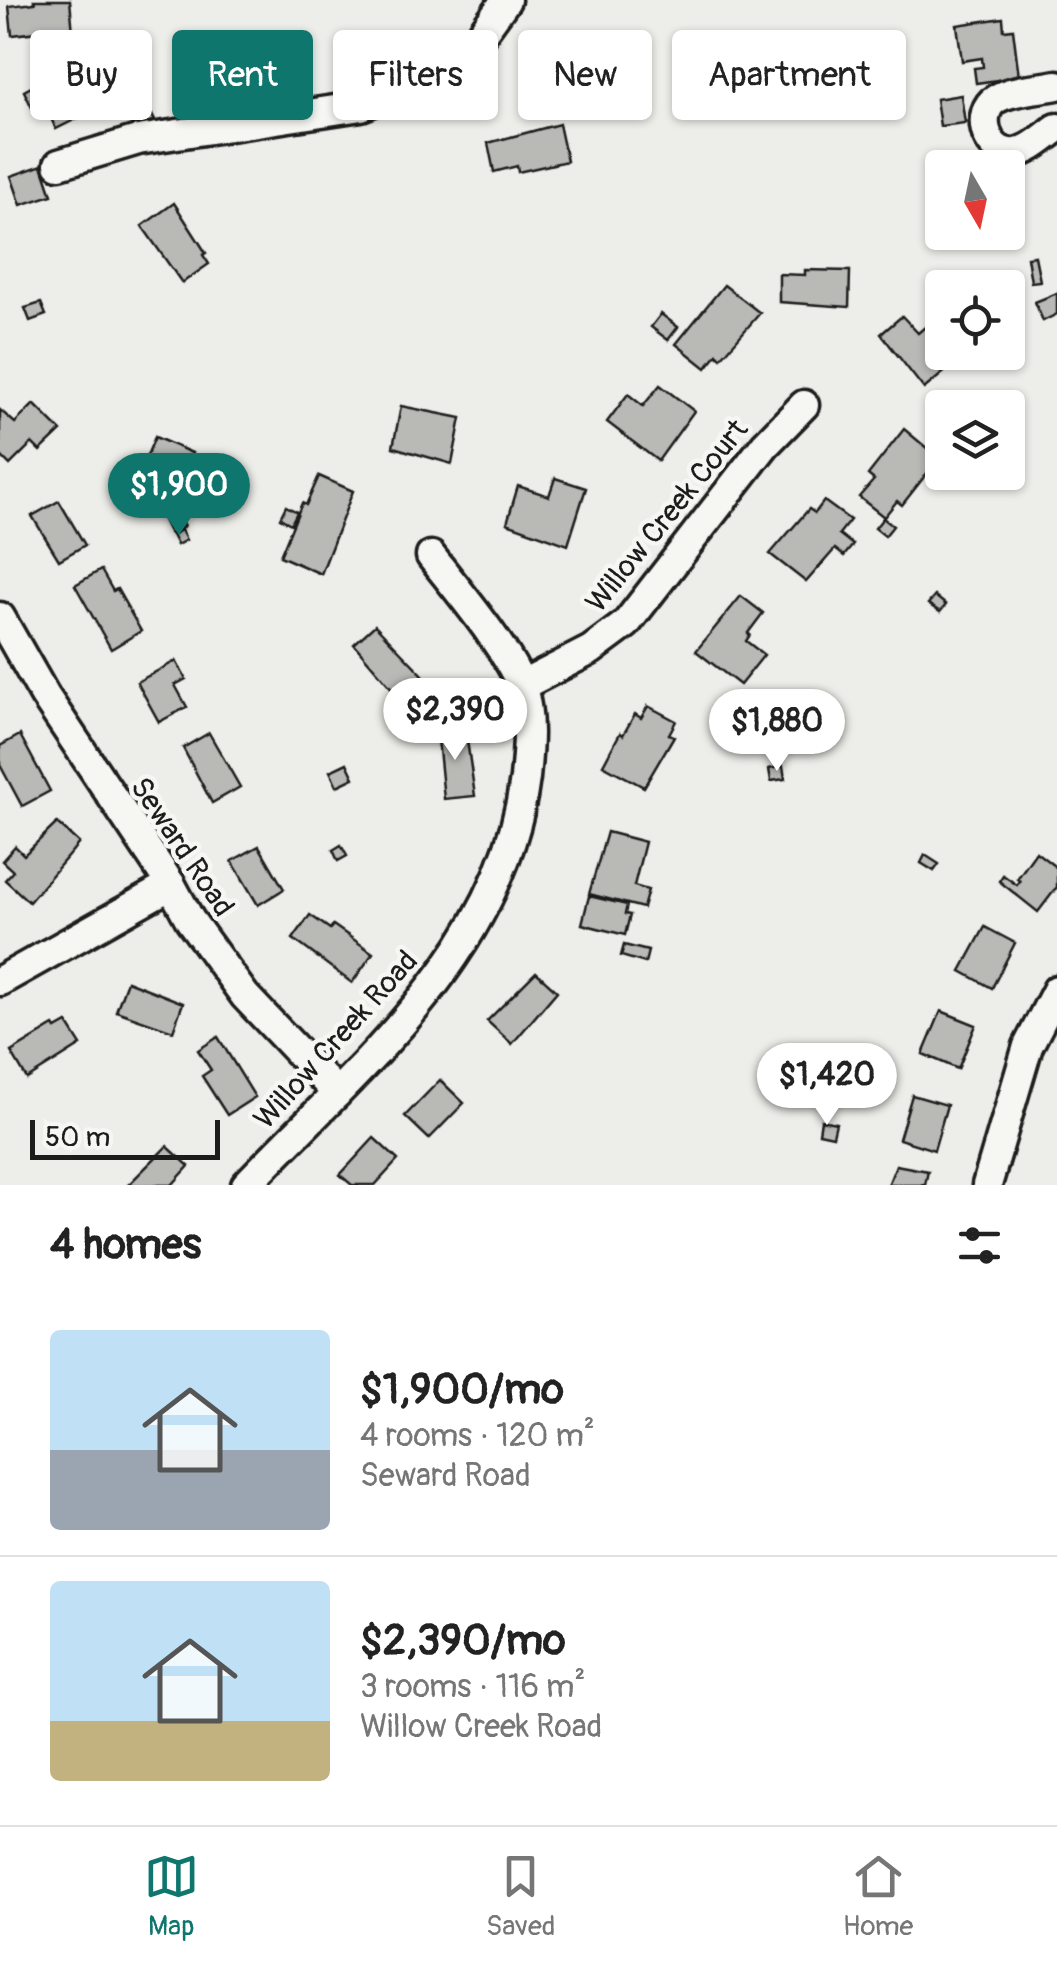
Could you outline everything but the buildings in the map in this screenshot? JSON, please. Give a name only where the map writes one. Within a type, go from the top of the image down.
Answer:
[{"type":"street","points":[[58,164],[138,140],[361,106],[457,68],[506,0]]},
{"type":"street","points":[[1057,86],[1002,96],[991,102],[984,116],[986,132],[996,147],[1008,153],[1026,149],[1057,128]]},
{"type":"street","name":"Willow Creek Court","points":[[521,686],[592,650],[626,624],[764,445],[804,406]]},
{"type":"street","name":"Willow Creek Road","points":[[246,1185],[407,1018],[450,962],[490,897],[505,864],[522,802],[529,729],[521,686],[432,556]]},
{"type":"street","name":"Seward Road","points":[[0,617],[95,776],[171,885],[190,920],[244,996],[337,1093]]},
{"type":"street","points":[[0,982],[171,885]]},
{"type":"street","points":[[988,1185],[1028,1046],[1057,990]]}]
